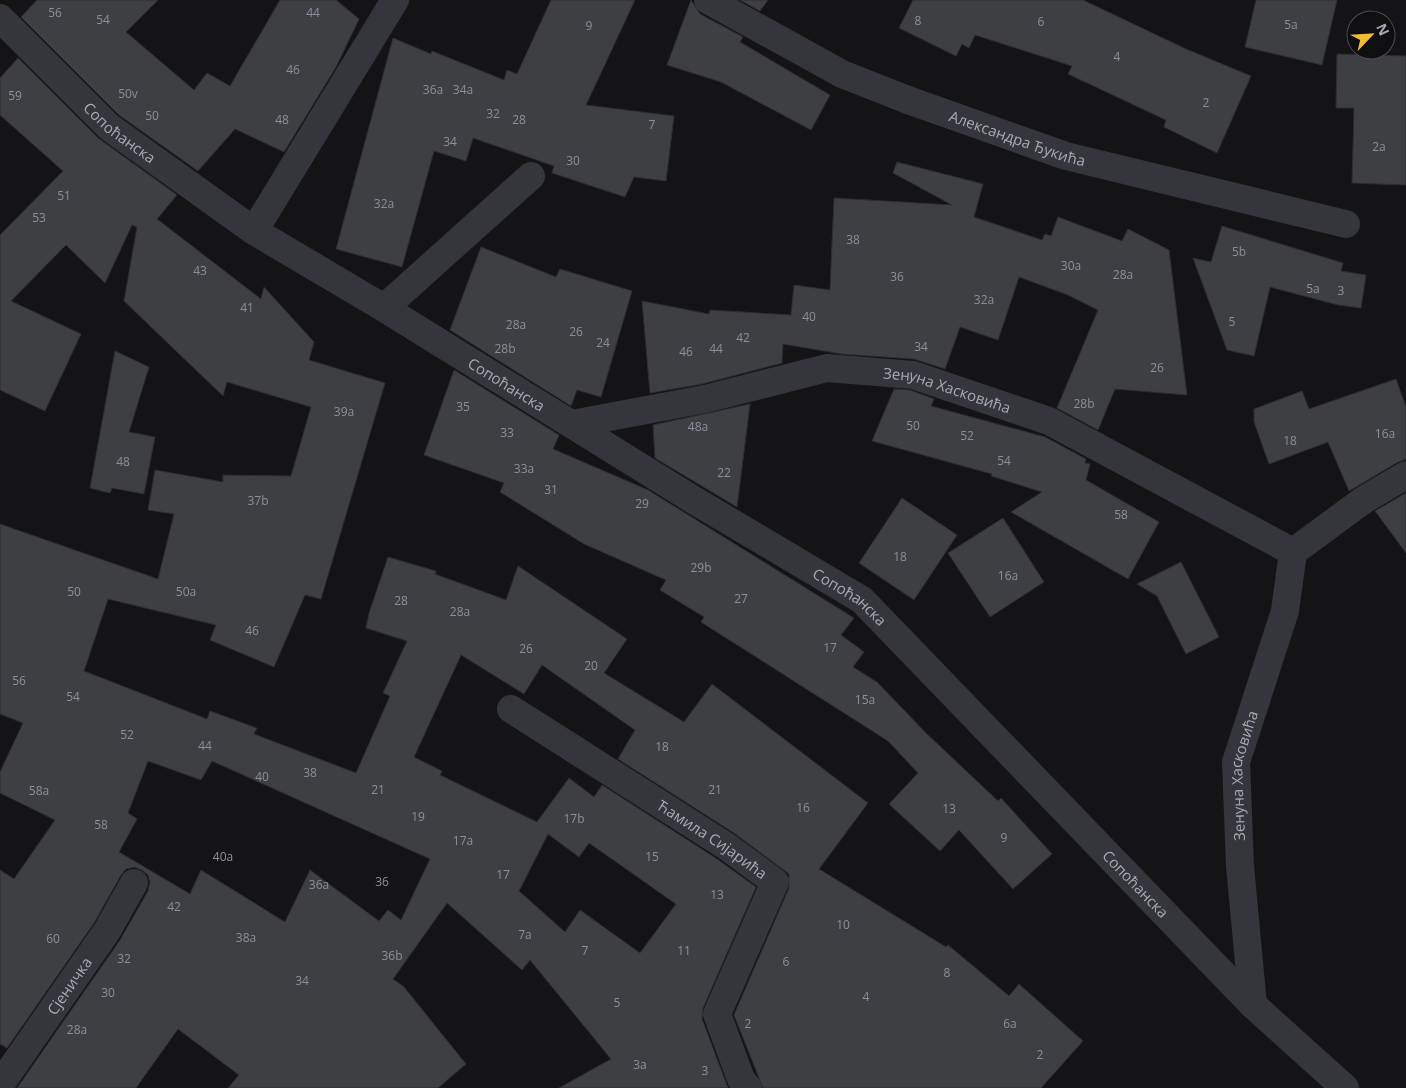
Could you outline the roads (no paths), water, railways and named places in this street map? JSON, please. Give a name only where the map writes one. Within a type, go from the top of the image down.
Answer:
[{"type":"street","points":[[254,232],[395,0]]},
{"type":"street","name":"Александра Ђукића","points":[[708,0],[842,74],[908,100],[1066,156],[1346,224]]},
{"type":"street","name":"Сопоћанска","points":[[0,18],[109,127],[254,232],[384,308],[692,499],[862,600],[1253,1005],[1345,1088]]},
{"type":"street","points":[[384,308],[531,176]]},
{"type":"street","name":"Зенуна Хасковића","points":[[572,424],[705,399],[827,368],[913,375],[1050,421],[1293,552],[1285,611],[1236,762],[1240,866],[1253,1005]]},
{"type":"street","points":[[1293,552],[1365,499],[1406,475]]},
{"type":"street","name":"Ћамила Сијарића","points":[[511,710],[726,846],[775,882],[717,1014],[741,1079],[748,1088]]},
{"type":"street","name":"Сјеничка","points":[[0,1085],[107,931],[134,883]]}]
